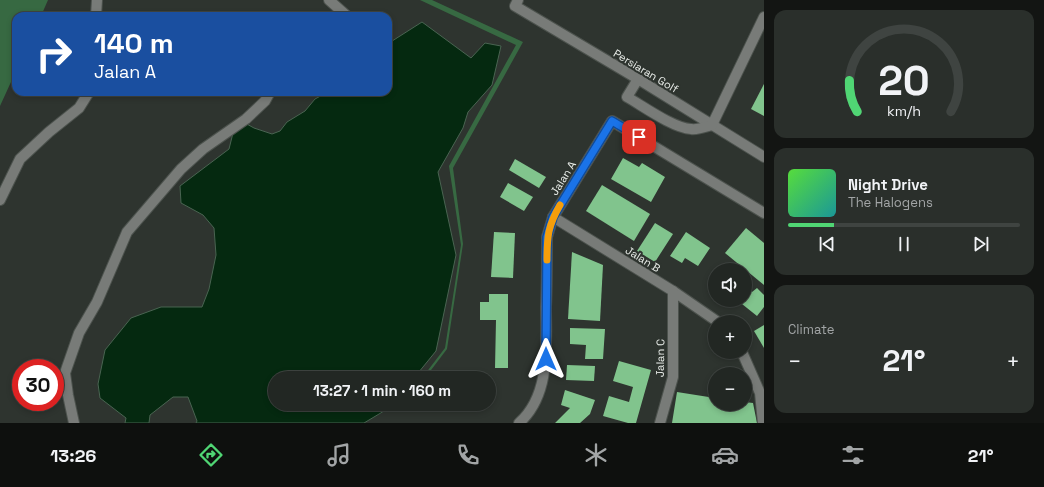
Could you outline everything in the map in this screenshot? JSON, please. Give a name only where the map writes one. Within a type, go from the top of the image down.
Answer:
[{"type":"street","points":[[96,12],[97,0]]},
{"type":"street","points":[[329,0],[342,12]]},
{"type":"street","name":"Persiaran Golf","points":[[516,3],[764,157]]},
{"type":"street","points":[[638,79],[627,97],[678,126],[690,129],[699,129],[712,125],[764,17]]},
{"type":"street","points":[[0,200],[20,159],[49,132],[79,108],[86,96]]},
{"type":"street","points":[[74,423],[65,373],[79,332],[97,302],[127,232],[181,169],[203,149],[246,119],[268,96]]},
{"type":"street","name":"Jalan A","points":[[520,423],[537,399],[546,359],[547,237],[553,217],[612,121],[764,213]]},
{"type":"street","name":"Jalan B","points":[[553,217],[673,291],[708,315]]},
{"type":"street","name":"Jalan C","points":[[660,423],[673,377],[673,291]]},
{"type":"street","points":[[745,359],[760,394],[763,423]]},
{"type":"shaded area","points":[[0,0],[48,0],[43,12],[12,12],[12,80],[0,106]]},
{"type":"shaded area","points":[[420,0],[432,0],[523,42],[453,168],[463,244],[447,349],[430,371],[427,371],[445,348],[461,245],[449,166],[516,45]]},
{"type":"shaded area","points":[[422,22],[471,58],[485,43],[501,46],[492,85],[468,112],[463,128],[438,172],[456,255],[436,351],[420,371],[268,371],[268,411],[384,411],[364,423],[196,423],[197,421],[188,397],[173,397],[150,415],[149,423],[125,423],[126,418],[100,398],[98,384],[105,350],[131,318],[161,307],[202,307],[209,289],[216,255],[214,228],[203,215],[181,203],[180,186],[229,149],[234,129],[245,123],[254,128],[272,134],[280,131],[287,122],[305,111],[315,99],[321,96],[392,96],[392,41]]},
{"type":"building","points":[[764,84],[764,116],[751,109]]},
{"type":"building","points":[[623,158],[639,167],[642,163],[665,177],[651,202],[611,179]]},
{"type":"building","points":[[515,159],[546,177],[539,188],[509,170]]},
{"type":"building","points":[[508,183],[533,197],[524,211],[500,197]]},
{"type":"building","points":[[602,185],[650,214],[634,241],[586,211]]},
{"type":"building","points":[[655,223],[673,234],[655,262],[637,251]]},
{"type":"building","points":[[746,228],[764,243],[764,285],[752,275],[752,263],[737,263],[725,253]]},
{"type":"building","points":[[494,232],[515,233],[513,278],[491,277]]},
{"type":"building","points":[[686,232],[710,248],[698,266],[685,258],[682,263],[670,256]]},
{"type":"building","points":[[572,252],[603,265],[600,321],[568,319]]},
{"type":"building","points":[[757,288],[764,295],[764,307],[757,316],[746,307],[752,307],[752,292]]},
{"type":"building","points":[[489,294],[508,294],[508,368],[495,368],[496,320],[480,320],[480,302],[489,302]]},
{"type":"building","points":[[764,325],[764,348],[754,331]]},
{"type":"building","points":[[570,328],[605,329],[603,359],[585,359],[586,345],[570,344]]},
{"type":"building","points":[[619,361],[651,370],[636,423],[628,423],[603,416],[609,396],[629,402],[633,387],[613,381]]},
{"type":"building","points":[[567,365],[595,366],[594,381],[566,380]]},
{"type":"building","points":[[565,390],[595,400],[590,414],[580,423],[555,423],[570,408],[561,405]]},
{"type":"building","points":[[677,392],[708,397],[708,411],[752,411],[753,403],[757,423],[672,423]]},
{"type":"slow traffic","points":[[547,260],[547,237],[553,217],[560,205]]},
{"type":"route","points":[[546,359],[547,237],[553,217],[612,121],[639,137]]}]
